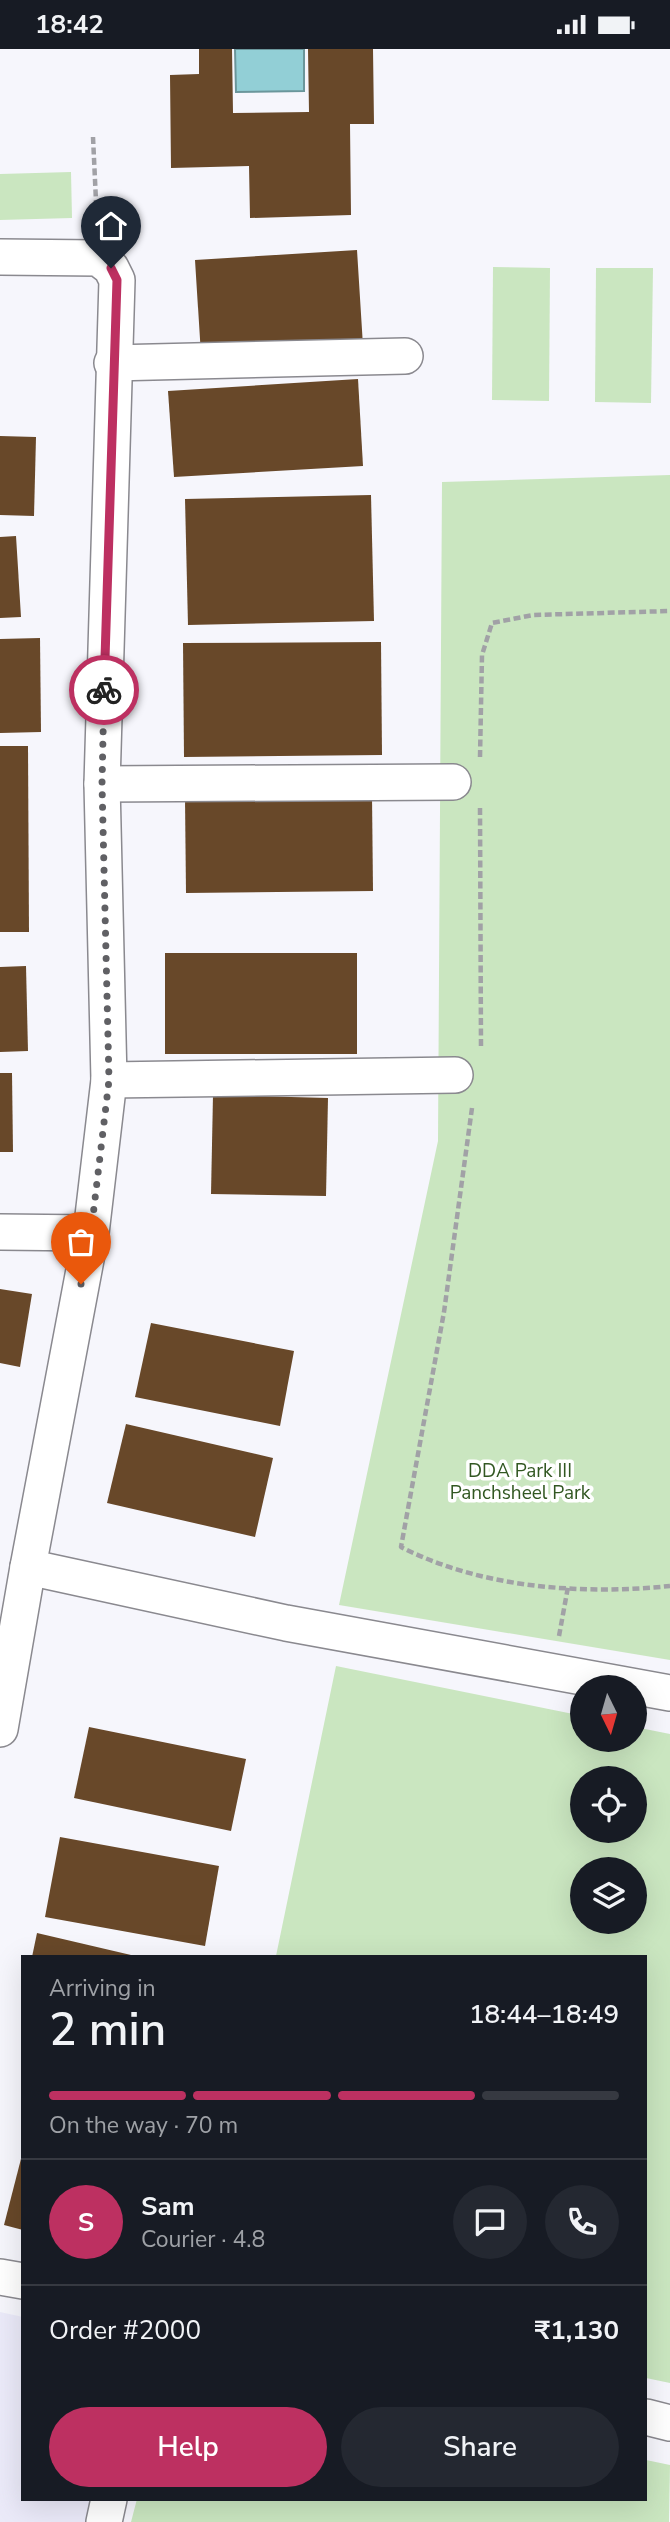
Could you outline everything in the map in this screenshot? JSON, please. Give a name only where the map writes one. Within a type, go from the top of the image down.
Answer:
[{"type":"street","points":[[0,257],[98,258],[111,268],[117,280],[112,363],[102,784],[109,1080],[91,1233],[0,1730]]},
{"type":"street","points":[[112,363],[405,356]]},
{"type":"street","points":[[102,784],[453,782]]},
{"type":"street","points":[[109,1080],[455,1075]]},
{"type":"street","points":[[0,1232],[91,1233]]},
{"type":"street","points":[[28,1567],[286,1623],[670,1693]]},
{"type":"street","points":[[0,2277],[21,2281]]},
{"type":"street","points":[[647,2417],[670,2423]]},
{"type":"street","points":[[104,2522],[109,2501]]},
{"type":"path","points":[[93,137],[98,258]]},
{"type":"path","points":[[552,1671],[568,1587],[670,1586]]},
{"type":"shaded area","points":[[0,2312],[21,2317],[21,2501],[91,2501],[86,2522],[0,2522]]},
{"type":"green space","points":[[71,172],[72,218],[0,220],[0,174]]},
{"type":"green space","points":[[493,267],[550,268],[549,401],[492,400]]},
{"type":"green space","points":[[596,268],[653,268],[651,403],[595,402]]},
{"type":"green space","name":"DDA Park III Panchsheel Park","points":[[670,475],[670,1660],[339,1605],[438,1141],[442,482]]},
{"type":"green space","points":[[336,1666],[570,1713],[570,1752],[648,1752],[648,1730],[670,1734],[670,2383],[647,2378],[647,1955],[276,1955]]},
{"type":"green space","points":[[647,2460],[670,2465],[669,2522],[131,2522],[136,2501],[647,2501]]},
{"type":"water","points":[[235,49],[304,49],[304,91],[236,92]]},
{"type":"building","points":[[199,49],[232,49],[233,113],[309,112],[308,49],[373,49],[374,124],[350,124],[351,215],[250,218],[249,166],[171,168],[170,75],[199,74]]},
{"type":"building","points":[[357,250],[363,346],[201,355],[195,260]]},
{"type":"building","points":[[358,379],[363,466],[174,477],[168,391]]},
{"type":"building","points":[[0,436],[36,437],[34,516],[0,515]]},
{"type":"building","points":[[371,495],[374,621],[188,625],[185,499]]},
{"type":"building","points":[[16,536],[21,617],[0,618],[0,537]]},
{"type":"building","points":[[40,638],[41,732],[0,733],[0,639]]},
{"type":"building","points":[[381,642],[382,755],[184,757],[183,643]]},
{"type":"building","points":[[0,746],[28,746],[29,932],[0,932]]},
{"type":"building","points":[[372,796],[373,891],[186,893],[185,799]]},
{"type":"building","points":[[165,953],[357,953],[357,1054],[165,1054]]},
{"type":"building","points":[[26,966],[28,1051],[0,1052],[0,967]]},
{"type":"building","points":[[0,1073],[12,1073],[13,1152],[0,1152]]},
{"type":"building","points":[[213,1095],[328,1098],[326,1196],[211,1194]]},
{"type":"building","points":[[0,1289],[32,1294],[20,1367],[0,1363]]},
{"type":"building","points":[[151,1323],[294,1351],[280,1426],[135,1397]]},
{"type":"building","points":[[126,1424],[273,1458],[255,1537],[107,1503]]},
{"type":"building","points":[[89,1727],[246,1759],[231,1831],[74,1798]]},
{"type":"building","points":[[60,1837],[219,1866],[205,1946],[45,1917]]},
{"type":"building","points":[[37,1933],[131,1955],[32,1955]]},
{"type":"building","points":[[21,2159],[21,2229],[4,2225]]},
{"type":"way so far","points":[[81,1284],[91,1233],[109,1080],[102,784],[104,690]]},
{"type":"route","points":[[104,690],[112,363],[117,280],[111,268]]}]
